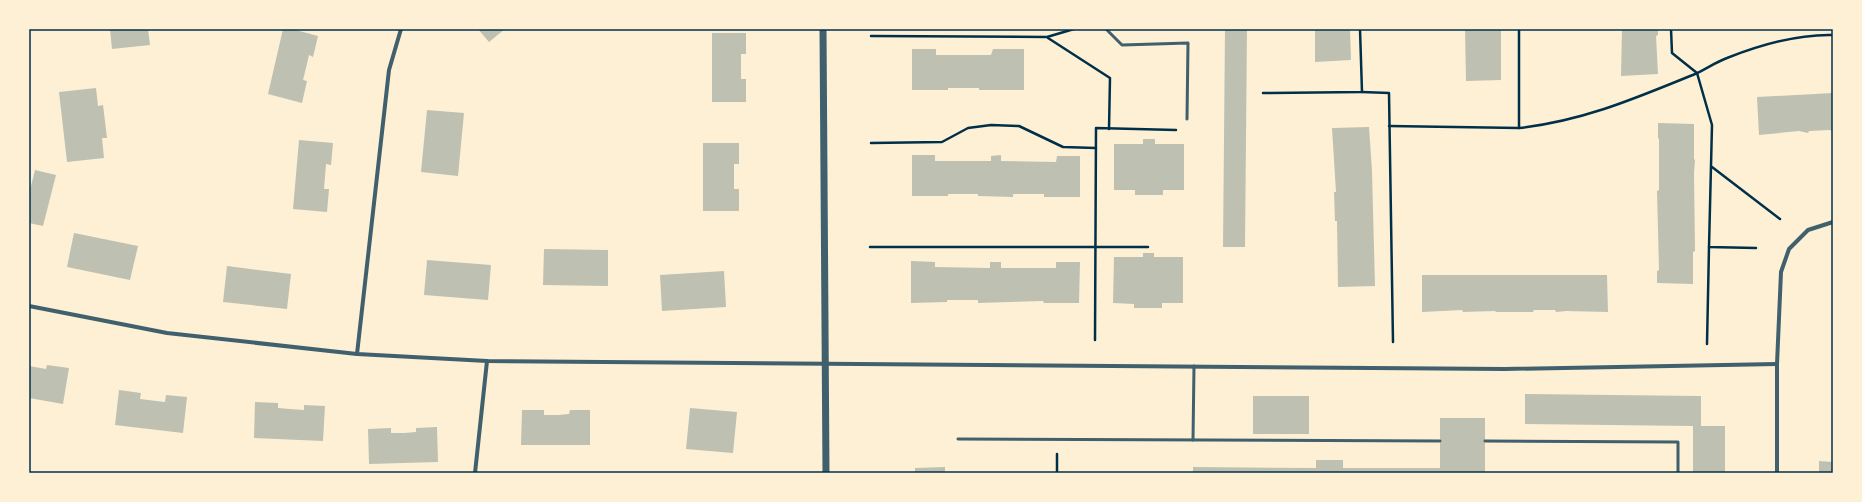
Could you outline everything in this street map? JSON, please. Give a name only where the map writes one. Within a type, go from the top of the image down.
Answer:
[{"type":"street","points":[[357,354],[389,70],[401,29]]},
{"type":"street","points":[[823,29],[826,473]]},
{"type":"street","points":[[1777,473],[1777,364],[1781,272],[1789,249],[1808,230],[1833,222]]},
{"type":"street","points":[[29,306],[167,333],[357,354],[486,362],[826,363],[1505,369],[1777,364]]},
{"type":"street","points":[[475,473],[486,362]]},
{"type":"lane","points":[[1106,29],[1122,45],[1188,43],[1187,118]]},
{"type":"lane","points":[[1193,440],[1194,366]]},
{"type":"lane","points":[[958,439],[1440,441]]},
{"type":"lane","points":[[1485,441],[1678,442],[1678,473]]},
{"type":"path","points":[[871,36],[1047,37],[1074,29]]},
{"type":"path","points":[[1360,29],[1362,92]]},
{"type":"path","points":[[1519,128],[1520,29]]},
{"type":"path","points":[[1671,29],[1672,53],[1697,73],[1712,125],[1707,344]]},
{"type":"path","points":[[1389,126],[1519,128],[1552,124],[1615,107],[1697,73],[1726,58],[1796,38],[1833,35]]},
{"type":"path","points":[[1047,37],[1110,78],[1109,129]]},
{"type":"path","points":[[1263,93],[1389,92],[1393,342]]},
{"type":"path","points":[[1095,340],[1096,128],[1186,130],[1187,118]]},
{"type":"path","points":[[871,142],[942,142],[968,128],[991,125],[1019,126],[1063,147],[1096,148]]},
{"type":"path","points":[[1711,167],[1780,219]]},
{"type":"path","points":[[870,247],[1148,246]]},
{"type":"path","points":[[1709,247],[1756,248]]},
{"type":"building","points":[[110,29],[148,29],[150,45],[112,49]]},
{"type":"building","points":[[283,29],[292,29],[318,36],[313,57],[309,55],[303,80],[307,81],[302,103],[268,94]]},
{"type":"building","points":[[478,29],[505,29],[489,42]]},
{"type":"building","points":[[1225,29],[1247,29],[1245,247],[1223,247]]},
{"type":"building","points":[[1315,29],[1350,29],[1351,60],[1315,62]]},
{"type":"building","points":[[1465,29],[1501,29],[1501,80],[1466,81]]},
{"type":"building","points":[[1622,29],[1658,29],[1658,35],[1656,36],[1658,74],[1621,76]]},
{"type":"building","points":[[712,33],[746,33],[746,54],[741,54],[741,79],[746,79],[746,102],[712,102]]},
{"type":"building","points":[[912,49],[936,49],[936,55],[991,55],[993,49],[1024,49],[1024,90],[948,88],[948,90],[912,90]]},
{"type":"building","points":[[96,88],[98,106],[103,105],[107,138],[102,138],[104,158],[67,162],[59,92]]},
{"type":"building","points":[[1833,93],[1833,132],[1830,130],[1809,131],[1808,133],[1799,131],[1759,135],[1757,97]]},
{"type":"building","points":[[427,110],[464,113],[458,176],[421,172]]},
{"type":"building","points":[[1658,123],[1694,124],[1695,251],[1693,252],[1693,284],[1657,283],[1657,271],[1659,270],[1657,191],[1659,190]]},
{"type":"building","points":[[1369,127],[1372,171],[1375,286],[1338,287],[1337,221],[1335,221],[1334,192],[1336,192],[1332,128]]},
{"type":"building","points":[[1143,139],[1155,139],[1155,144],[1184,144],[1184,190],[1163,190],[1163,195],[1135,195],[1135,190],[1114,190],[1114,144],[1143,144]]},
{"type":"building","points":[[299,140],[333,143],[331,165],[326,164],[324,189],[329,189],[327,212],[293,209]]},
{"type":"building","points":[[703,143],[739,143],[739,164],[734,164],[734,189],[739,189],[739,211],[703,211]]},
{"type":"building","points":[[912,155],[935,155],[935,161],[991,161],[991,156],[1001,155],[1001,161],[1056,162],[1057,156],[1080,156],[1080,197],[1044,197],[1044,194],[1013,194],[1013,197],[978,196],[978,194],[912,196]]},
{"type":"building","points":[[35,170],[56,175],[43,226],[29,223],[29,194]]},
{"type":"building","points":[[74,233],[138,246],[130,280],[67,267]]},
{"type":"building","points":[[544,249],[608,250],[608,286],[543,285]]},
{"type":"building","points":[[1143,253],[1154,253],[1154,257],[1183,257],[1183,303],[1162,303],[1162,308],[1134,308],[1134,304],[1113,303],[1114,257],[1143,257]]},
{"type":"building","points":[[427,260],[491,265],[488,300],[424,295]]},
{"type":"building","points":[[911,261],[935,262],[935,267],[990,268],[990,262],[1001,262],[1001,268],[1056,268],[1056,262],[1080,262],[1079,303],[1044,303],[1043,301],[978,303],[978,300],[947,300],[947,302],[911,303]]},
{"type":"building","points":[[227,266],[291,274],[287,309],[223,302]]},
{"type":"building","points":[[724,271],[726,307],[662,311],[660,275]]},
{"type":"building","points":[[1422,275],[1607,275],[1608,312],[1556,312],[1555,310],[1534,310],[1533,312],[1463,312],[1462,310],[1422,312]]},
{"type":"building","points":[[47,365],[69,368],[63,404],[29,398],[29,366],[46,369]]},
{"type":"building","points":[[119,390],[141,393],[140,399],[165,402],[166,395],[187,397],[183,433],[115,425]]},
{"type":"building","points":[[1525,394],[1701,396],[1701,426],[1725,426],[1725,473],[1693,473],[1693,426],[1525,424]]},
{"type":"building","points":[[1253,396],[1309,396],[1309,434],[1253,434]]},
{"type":"building","points":[[255,402],[278,403],[278,408],[304,410],[304,405],[325,406],[323,441],[254,438]]},
{"type":"building","points":[[690,408],[737,412],[733,453],[686,449]]},
{"type":"building","points":[[522,410],[544,410],[544,415],[558,415],[569,414],[570,410],[590,410],[590,445],[521,445]]},
{"type":"building","points":[[1440,418],[1485,418],[1485,473],[1193,473],[1193,467],[1316,468],[1316,460],[1343,460],[1343,468],[1440,468]]},
{"type":"building","points":[[437,427],[438,462],[369,464],[368,429],[391,428],[391,433],[404,433],[416,432],[416,428]]},
{"type":"building","points":[[1819,461],[1833,462],[1833,473],[1819,473]]},
{"type":"building","points":[[945,467],[945,473],[915,473],[915,468]]}]
